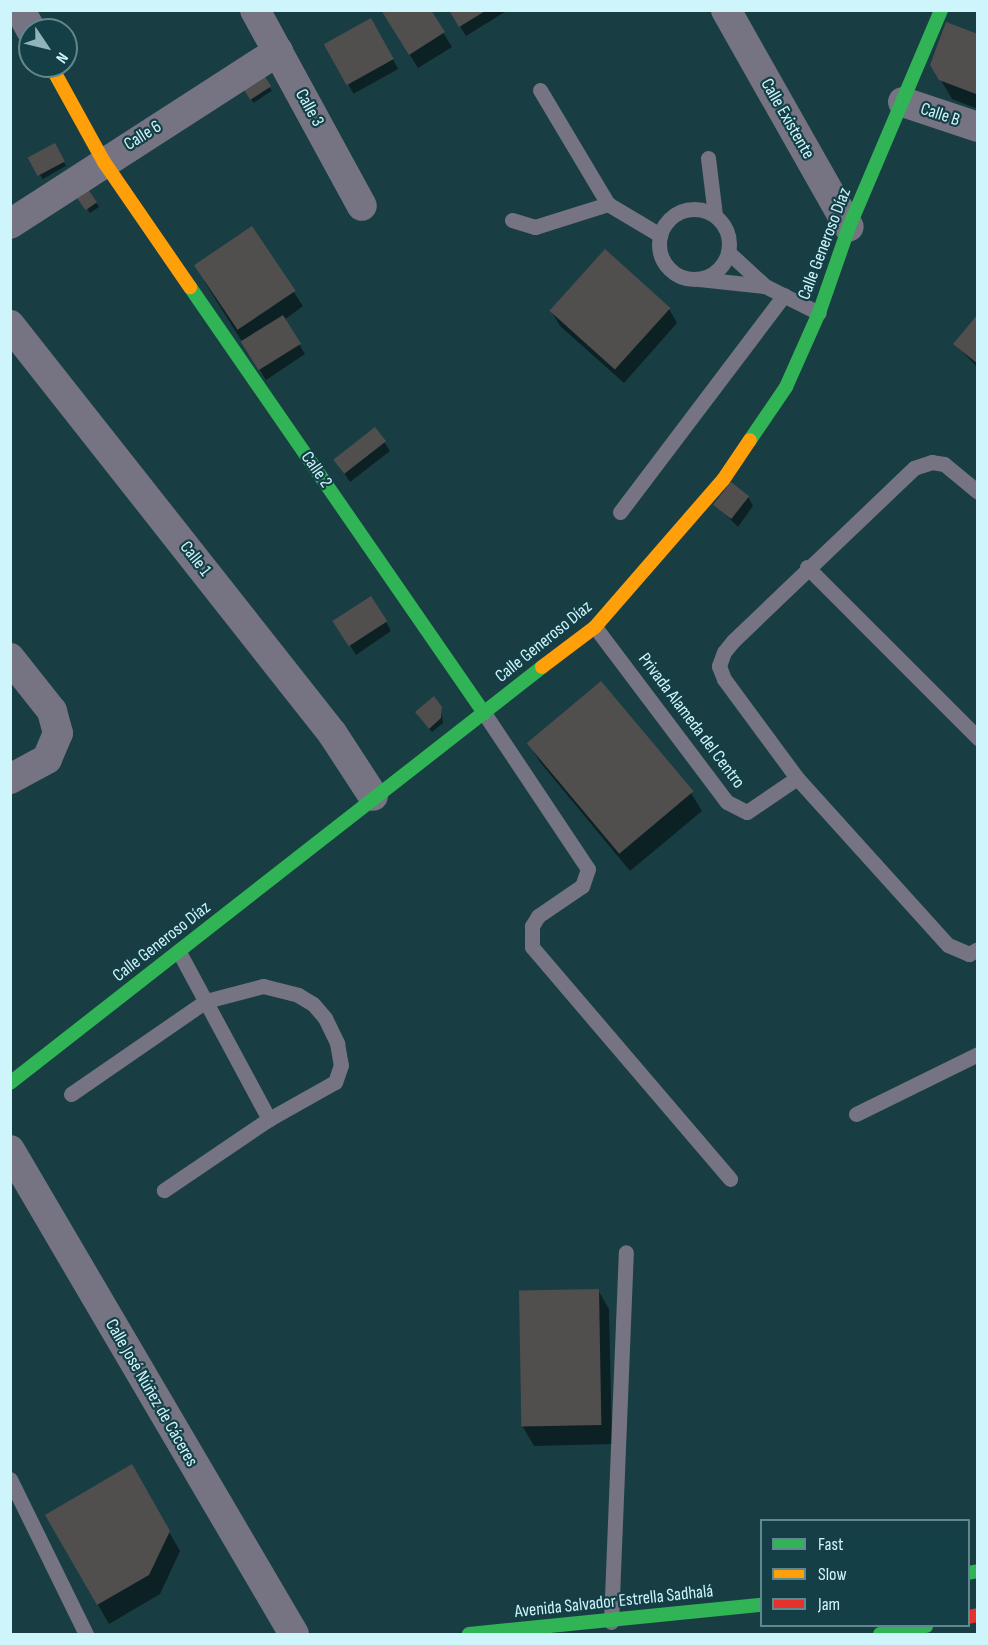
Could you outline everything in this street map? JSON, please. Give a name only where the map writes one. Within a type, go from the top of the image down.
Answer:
[{"type":"main road","name":"Calle Generoso Díaz","points":[[10,1083],[179,952],[373,796],[484,714],[595,627],[723,480],[786,387],[819,313],[849,226],[941,10]]},
{"type":"main road","name":"Calle 2","points":[[58,78],[104,162],[484,714]]},
{"type":"main road","name":"Avenida Salvador Estrella Sadhalá","points":[[469,1635],[760,1605]]},
{"type":"main road","points":[[880,1635],[921,1627]]},
{"type":"street","name":"Calle 3","points":[[255,10],[362,206]]},
{"type":"street","name":"Calle Existente","points":[[726,10],[849,226]]},
{"type":"street","name":"Calle 6","points":[[10,224],[278,51]]},
{"type":"street","name":"Calle B","points":[[903,102],[978,127]]},
{"type":"street","name":"Calle 1","points":[[10,325],[332,733],[373,796]]},
{"type":"street","points":[[10,658],[52,711],[58,733],[47,759],[10,779]]},
{"type":"street","name":"Calle José Núñez de Cáceres","points":[[10,1150],[294,1635]]},
{"type":"lane","points":[[540,90],[608,204],[660,235]]},
{"type":"lane","points":[[699,279],[722,265],[728,252],[729,238],[715,215],[708,158]]},
{"type":"lane","points":[[512,220],[535,227],[608,204]]},
{"type":"lane","points":[[715,215],[689,208],[676,213],[660,235],[663,262],[673,272],[699,279],[765,286]]},
{"type":"lane","points":[[728,252],[765,286],[819,313]]},
{"type":"lane","points":[[620,512],[784,295]]},
{"type":"lane","points":[[978,492],[950,466],[922,464],[807,567],[724,652],[719,666],[724,679],[797,778],[948,945],[969,954],[978,949]]},
{"type":"lane","points":[[807,567],[978,738]]},
{"type":"lane","name":"Privada Alameda del Centro","points":[[595,627],[727,802],[747,812],[797,778]]},
{"type":"lane","name":"Calle 2","points":[[484,714],[588,869],[582,886],[538,916],[532,926],[532,947],[730,1179]]},
{"type":"lane","points":[[179,952],[269,1119]]},
{"type":"lane","points":[[71,1094],[206,1002],[262,986],[279,988],[298,994],[325,1018],[341,1065],[335,1082],[269,1119],[164,1190]]},
{"type":"lane","points":[[856,1114],[978,1054]]},
{"type":"lane","points":[[611,1622],[626,1252]]},
{"type":"lane","points":[[10,1479],[86,1635]]},
{"type":"building","points":[[381,10],[431,10],[445,32],[409,55]]},
{"type":"building","points":[[449,10],[487,10],[459,27]]},
{"type":"building","points":[[371,18],[394,59],[347,85],[324,44]]},
{"type":"building","points":[[946,22],[978,34],[976,94],[939,80],[930,65]]},
{"type":"building","points":[[262,72],[271,86],[250,100],[241,86]]},
{"type":"building","points":[[55,143],[65,162],[37,176],[28,158]]},
{"type":"building","points":[[85,185],[97,202],[86,210],[74,193]]},
{"type":"building","points":[[252,226],[296,291],[238,330],[194,265]]},
{"type":"building","points":[[605,249],[670,308],[615,370],[549,311]]},
{"type":"building","points":[[978,314],[978,364],[953,344]]},
{"type":"building","points":[[283,315],[301,344],[259,370],[241,341]]},
{"type":"building","points":[[375,427],[386,441],[344,474],[333,460]]},
{"type":"building","points":[[731,482],[749,496],[731,519],[713,505]]},
{"type":"building","points":[[371,596],[387,621],[349,646],[332,621]]},
{"type":"building","points":[[601,681],[694,791],[619,854],[527,743]]},
{"type":"building","points":[[434,696],[442,707],[441,718],[429,729],[415,712]]},
{"type":"building","points":[[599,1289],[601,1425],[521,1426],[519,1290]]},
{"type":"building","points":[[132,1464],[170,1531],[149,1575],[97,1605],[45,1515]]},
{"type":"traffic: fast","points":[[750,440],[786,387],[819,313],[849,227],[941,10]]},
{"type":"traffic: fast","points":[[190,287],[484,713]]},
{"type":"traffic: fast","points":[[10,1083],[542,667]]},
{"type":"traffic: fast","points":[[970,1573],[978,1571]]},
{"type":"traffic: fast","points":[[469,1634],[760,1605]]},
{"type":"traffic: fast","points":[[880,1634],[920,1627]]},
{"type":"traffic: slow","points":[[58,78],[104,162],[190,287]]},
{"type":"traffic: slow","points":[[542,667],[595,627],[723,480],[750,440]]},
{"type":"traffic: jam","points":[[970,1617],[978,1615]]}]
